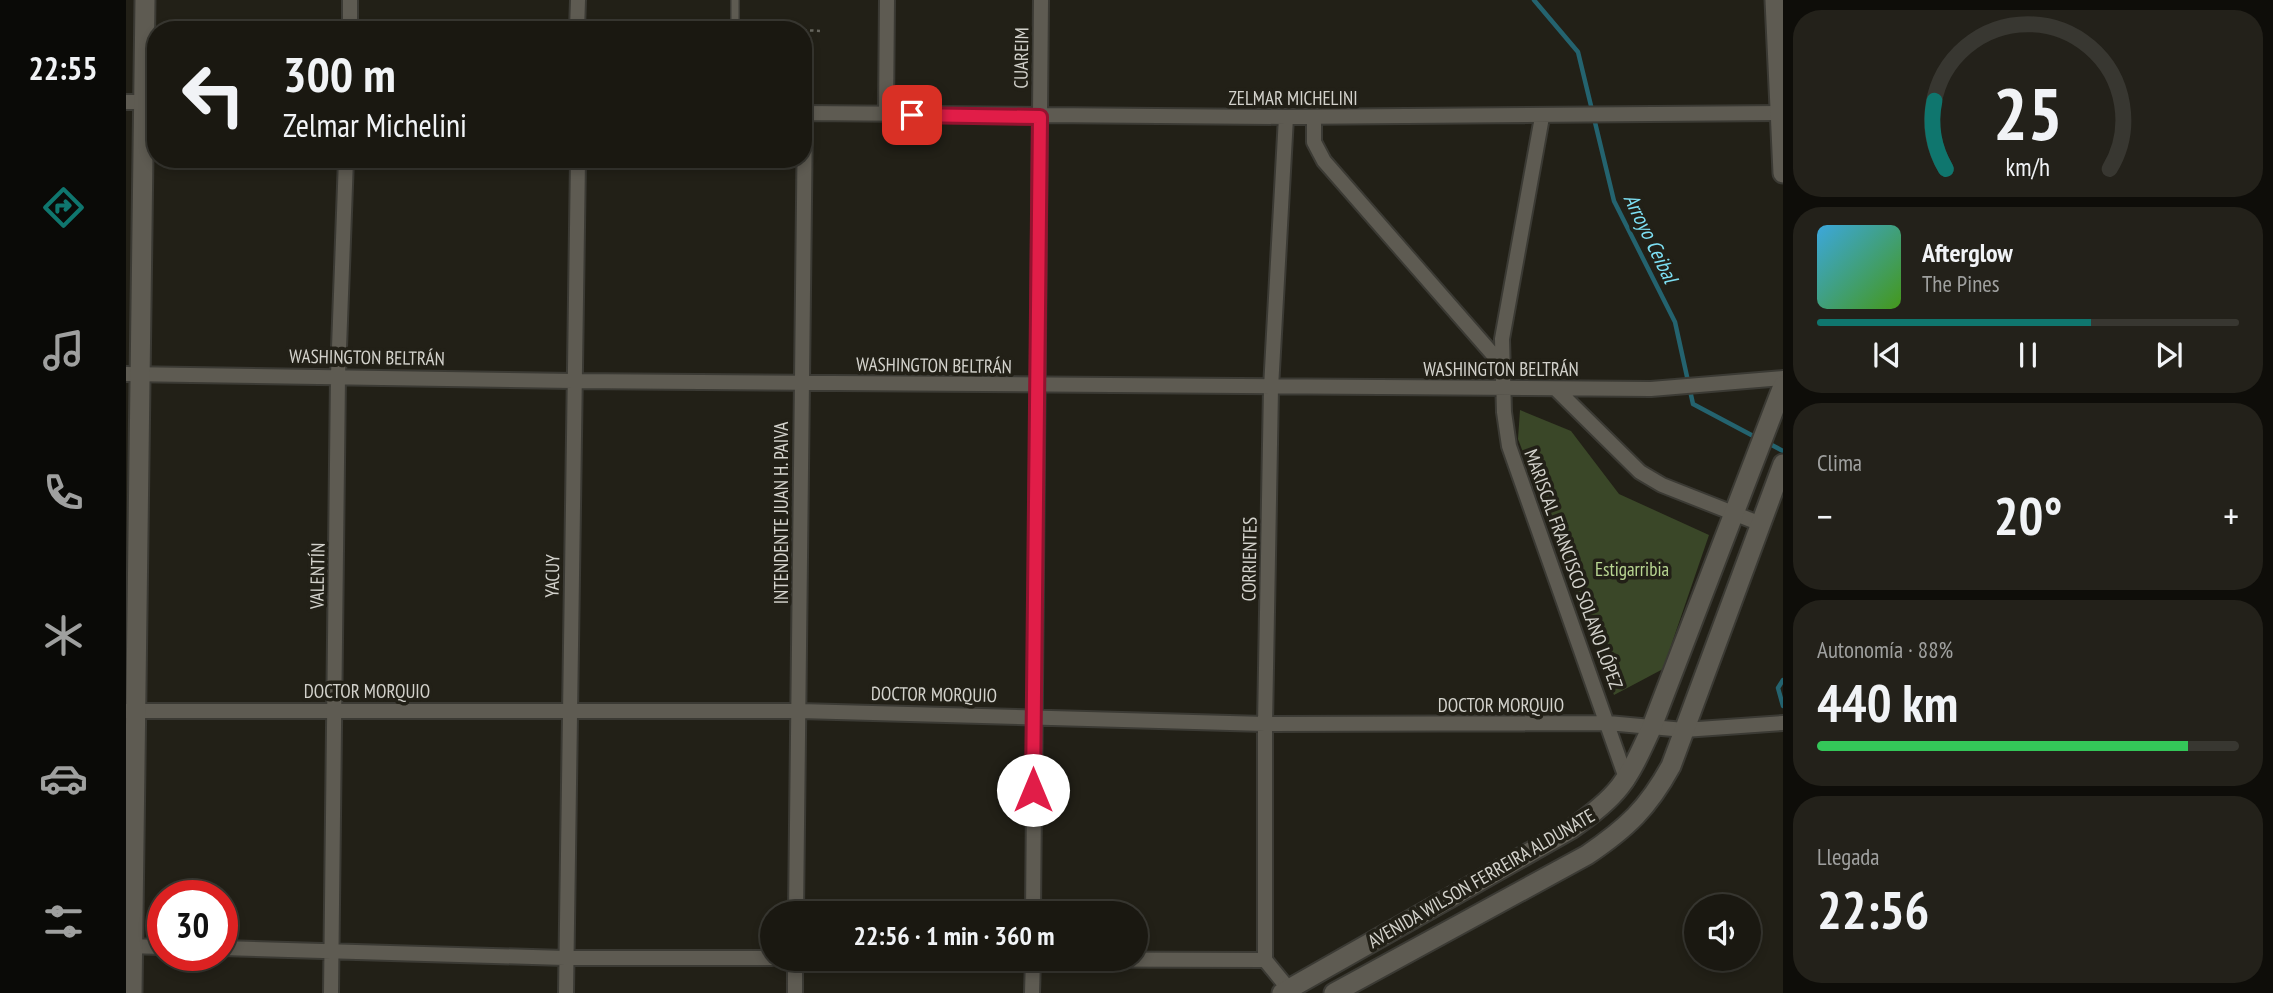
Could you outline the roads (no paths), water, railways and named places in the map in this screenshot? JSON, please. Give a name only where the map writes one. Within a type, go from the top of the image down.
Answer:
[{"type":"street","points":[[132,993],[129,946],[133,374],[145,0]]},
{"type":"street","points":[[349,21],[350,0]]},
{"type":"street","points":[[577,21],[578,0]]},
{"type":"street","points":[[886,114],[887,0]]},
{"type":"street","name":"CUAREIM","points":[[1033,901],[1041,0]]},
{"type":"street","points":[[1775,0],[1783,173]]},
{"type":"street","name":"ZELMAR MICHELINI","points":[[812,113],[1040,117],[1542,117],[1782,113]]},
{"type":"street","name":"CORRIENTES","points":[[1265,960],[1265,724],[1271,388],[1286,117]]},
{"type":"street","points":[[1314,117],[1314,142],[1324,161],[1503,366]]},
{"type":"street","name":"MARISCAL FRANCISCO SOLANO LÓPEZ","points":[[1542,117],[1502,339],[1509,446],[1627,781]]},
{"type":"street","name":"VALENTÍN","points":[[331,993],[338,375],[346,168]]},
{"type":"street","name":"YACUY","points":[[566,993],[578,168]]},
{"type":"street","name":"INTENDENTE JUAN H. PAIVA","points":[[796,901],[803,168]]},
{"type":"street","name":"WASHINGTON BELTRÁN","points":[[133,374],[1039,386],[1556,389],[1651,389],[1783,378]]},
{"type":"street","name":"AVENIDA WILSON FERREIRA ALDUNATE","points":[[1288,992],[1570,829],[1602,808],[1627,781],[1651,729],[1783,386]]},
{"type":"street","points":[[1556,389],[1640,472],[1662,485],[1761,524]]},
{"type":"street","name":"AVENIDA WILSON FERREIRA ALDUNATE","points":[[1334,993],[1587,855],[1618,834],[1643,811],[1671,766],[1783,466]]},
{"type":"street","name":"DOCTOR MORQUIO","points":[[130,711],[800,711],[1265,724],[1608,723],[1684,730],[1783,723]]},
{"type":"street","points":[[129,946],[147,947]]},
{"type":"street","points":[[238,948],[565,958],[760,958]]},
{"type":"street","points":[[1148,960],[1265,960],[1288,992]]},
{"type":"street","points":[[794,993],[795,971]]},
{"type":"street","points":[[1032,971],[1032,993]]},
{"type":"lane","points":[[735,0],[735,21]]},
{"type":"waterway","name":"Arroyo Ceibal","points":[[1534,0],[1578,52],[1614,201],[1675,322],[1693,404],[1757,438]]},
{"type":"waterway","name":"Arroyo Ceibal","points":[[1768,443],[1783,451]]},
{"type":"waterway","name":"Arroyo Ceibal","points":[[1783,680],[1778,688],[1783,706]]},
{"type":"park label","name":"Estigarribia","points":[[1632,569]]}]
